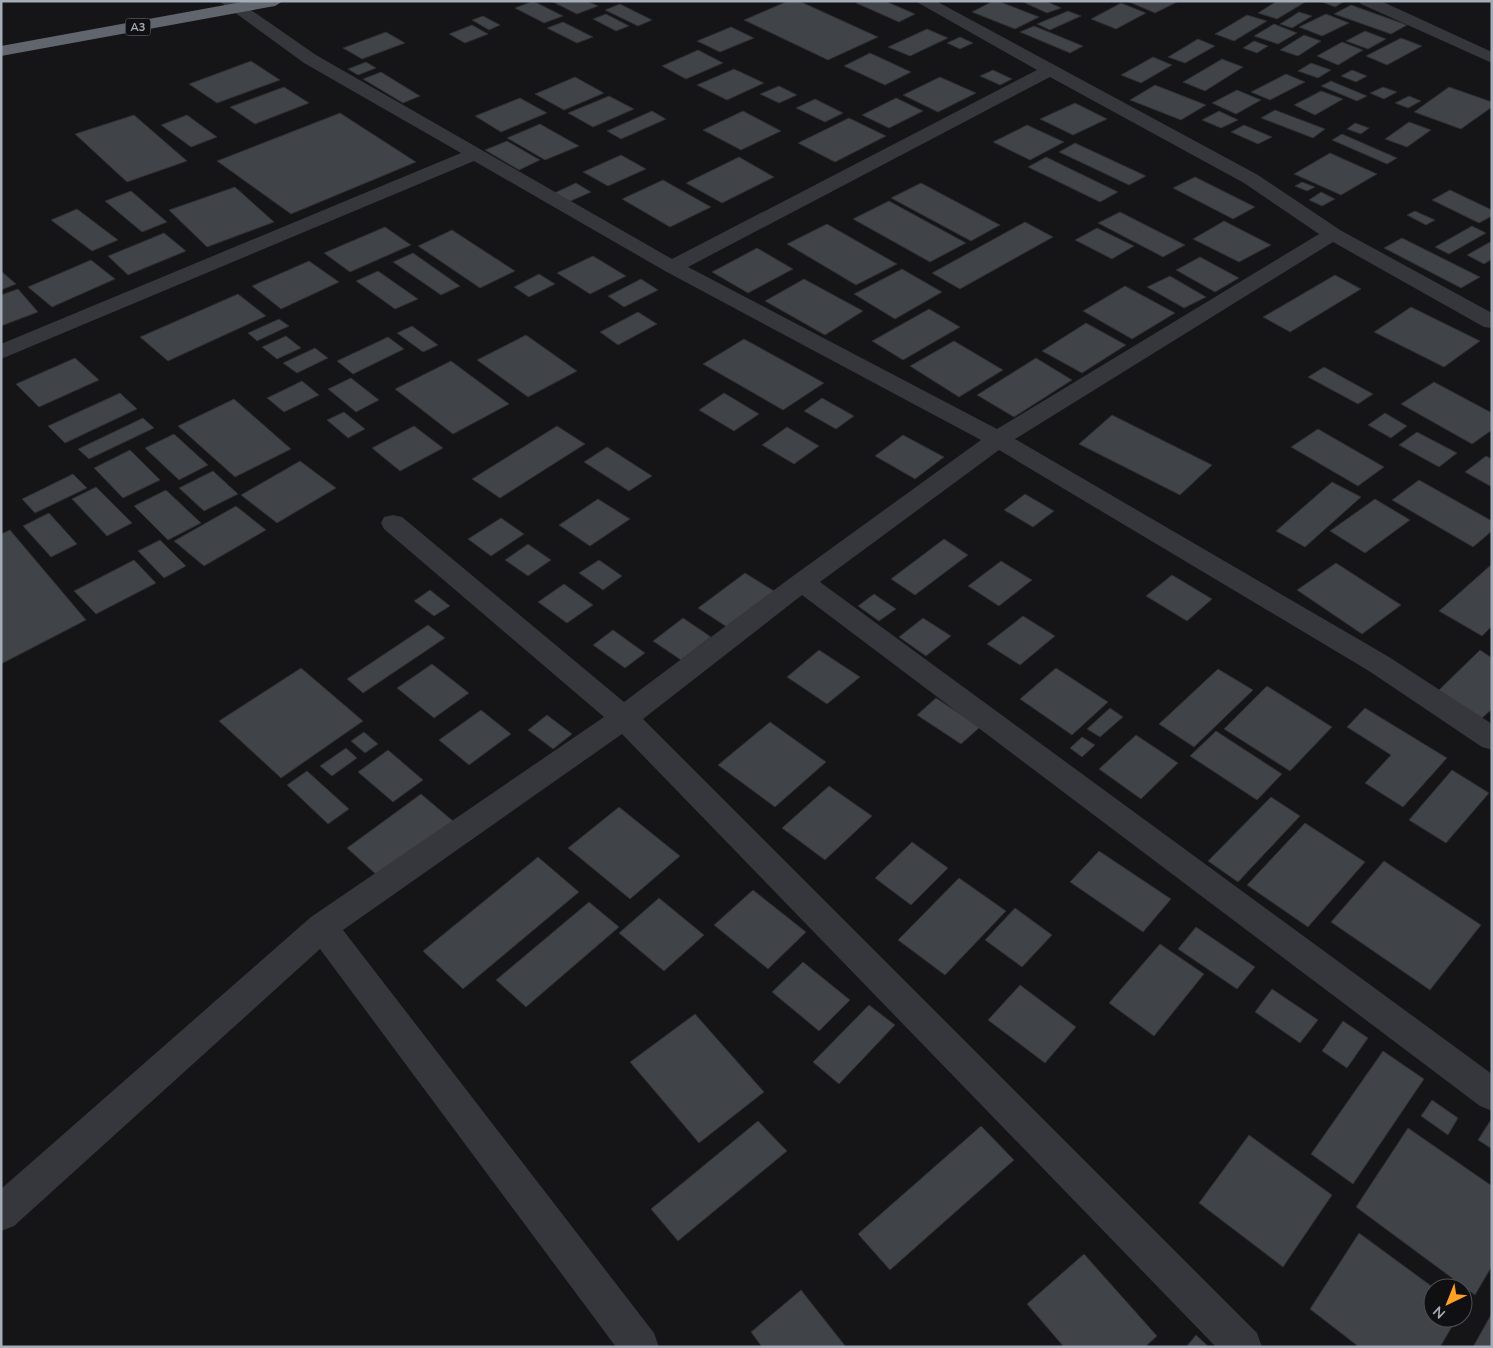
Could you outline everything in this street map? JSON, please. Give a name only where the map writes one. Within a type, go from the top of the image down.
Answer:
[{"type":"highway","name":"A3","points":[[1,50],[205,1]]},
{"type":"highway","name":"A3","points":[[1,50],[233,5],[275,1]]},
{"type":"street","points":[[923,1],[1251,179],[1333,234],[1492,322]]},
{"type":"street","points":[[1367,1],[1492,58]]},
{"type":"street","points":[[233,5],[310,59],[672,267],[998,439],[1379,664],[1492,739]]},
{"type":"street","points":[[672,267],[1050,70]]},
{"type":"street","points":[[1,352],[475,154]]},
{"type":"street","points":[[1,1213],[322,927],[624,718],[802,582],[998,439],[1333,234]]},
{"type":"street","points":[[393,522],[624,718],[1243,1347]]},
{"type":"street","points":[[802,582],[1492,1094]]},
{"type":"street","points":[[322,927],[640,1347]]},
{"type":"building","points":[[533,1],[563,16],[544,23],[515,8]]},
{"type":"building","points":[[551,1],[587,1],[598,6],[577,14]]},
{"type":"building","points":[[788,1],[799,1],[878,37],[828,60],[744,20]]},
{"type":"building","points":[[861,1],[885,1],[915,14],[899,22],[856,3]]},
{"type":"building","points":[[993,1],[998,1],[1039,17],[1015,29],[972,12]]},
{"type":"building","points":[[1021,1],[1046,1],[1061,8],[1047,13]]},
{"type":"building","points":[[1127,1],[1179,1],[1155,13]]},
{"type":"building","points":[[1277,1],[1307,1],[1277,19],[1258,13]]},
{"type":"building","points":[[1320,1],[1345,1],[1335,7]]},
{"type":"building","points":[[1121,3],[1146,13],[1116,29],[1091,19]]},
{"type":"building","points":[[620,4],[652,20],[638,26],[605,10]]},
{"type":"building","points":[[1351,5],[1407,25],[1391,34],[1334,14]]},
{"type":"building","points":[[1068,11],[1081,16],[1050,30],[1037,24]]},
{"type":"building","points":[[1299,12],[1312,16],[1292,28],[1280,24]]},
{"type":"building","points":[[606,14],[629,26],[616,31],[593,19]]},
{"type":"building","points":[[1326,14],[1349,23],[1322,36],[1299,27]]},
{"type":"building","points":[[1247,15],[1267,21],[1234,41],[1215,34]]},
{"type":"building","points":[[483,16],[500,25],[489,30],[472,20]]},
{"type":"building","points":[[563,22],[593,37],[577,43],[547,28]]},
{"type":"building","points":[[1274,24],[1297,33],[1278,44],[1254,36]]},
{"type":"building","points":[[472,25],[488,34],[465,43],[449,34]]},
{"type":"building","points":[[1034,26],[1083,46],[1070,53],[1020,32]]},
{"type":"building","points":[[731,27],[754,38],[720,52],[697,41]]},
{"type":"building","points":[[927,29],[948,38],[910,56],[888,47]]},
{"type":"building","points":[[1365,31],[1386,39],[1368,49],[1346,41]]},
{"type":"building","points":[[386,32],[405,43],[362,59],[343,48]]},
{"type":"building","points":[[1304,35],[1321,41],[1298,56],[1280,50]]},
{"type":"building","points":[[960,37],[973,43],[960,49],[947,43]]},
{"type":"building","points":[[1401,38],[1422,46],[1387,65],[1366,56]]},
{"type":"building","points":[[1198,39],[1215,46],[1185,63],[1168,57]]},
{"type":"building","points":[[1254,41],[1268,46],[1257,53],[1243,48]]},
{"type":"building","points":[[1342,42],[1363,50],[1338,65],[1317,56]]},
{"type":"building","points":[[698,50],[723,63],[686,79],[662,66]]},
{"type":"building","points":[[870,53],[911,72],[885,85],[844,66]]},
{"type":"building","points":[[1153,57],[1172,65],[1141,83],[1121,75]]},
{"type":"building","points":[[1222,59],[1243,67],[1205,91],[1183,82]]},
{"type":"building","points":[[251,61],[280,80],[217,103],[189,84]]},
{"type":"building","points":[[366,62],[376,68],[358,75],[348,69]]},
{"type":"building","points":[[1311,63],[1331,70],[1318,78],[1298,71]]},
{"type":"building","points":[[734,69],[764,83],[727,100],[697,85]]},
{"type":"building","points":[[993,70],[1012,79],[1000,85],[980,76]]},
{"type":"building","points":[[1352,70],[1367,76],[1356,82],[1341,76]]},
{"type":"building","points":[[381,72],[420,96],[403,103],[363,79]]},
{"type":"building","points":[[1286,74],[1305,82],[1270,100],[1251,92]]},
{"type":"building","points":[[575,77],[604,93],[564,110],[535,94]]},
{"type":"building","points":[[940,77],[976,93],[938,112],[903,95]]},
{"type":"building","points":[[1331,81],[1367,96],[1357,101],[1321,86]]},
{"type":"building","points":[[1155,85],[1206,105],[1181,120],[1130,100]]},
{"type":"building","points":[[779,86],[797,95],[779,103],[760,94]]},
{"type":"building","points":[[284,87],[309,103],[255,124],[230,107]]},
{"type":"building","points":[[1383,87],[1397,92],[1384,99],[1370,93]]},
{"type":"building","points":[[1449,87],[1492,102],[1492,107],[1461,129],[1414,112]]},
{"type":"building","points":[[1237,90],[1261,100],[1236,114],[1212,103]]},
{"type":"building","points":[[1321,91],[1343,99],[1315,115],[1294,105]]},
{"type":"building","points":[[609,96],[634,109],[593,127],[568,113]]},
{"type":"building","points":[[1409,96],[1421,101],[1408,108],[1395,103]]},
{"type":"building","points":[[520,98],[547,113],[501,132],[475,116]]},
{"type":"building","points":[[896,98],[923,111],[889,128],[862,115]]},
{"type":"building","points":[[815,99],[843,113],[825,122],[796,108]]},
{"type":"building","points":[[1075,103],[1107,119],[1073,135],[1040,119]]},
{"type":"building","points":[[1275,110],[1325,129],[1313,138],[1261,118]]},
{"type":"building","points":[[652,111],[666,119],[621,139],[607,131]]},
{"type":"building","points":[[743,111],[781,131],[741,150],[703,130]]},
{"type":"building","points":[[1219,111],[1238,120],[1221,128],[1202,120]]},
{"type":"building","points":[[340,113],[416,162],[291,214],[217,161]]},
{"type":"building","points":[[134,115],[187,161],[127,182],[75,134]]},
{"type":"building","points":[[187,115],[217,137],[191,147],[161,125]]},
{"type":"building","points":[[849,118],[886,136],[835,162],[798,143]]},
{"type":"building","points":[[1409,122],[1431,130],[1407,147],[1385,139]]},
{"type":"building","points":[[1355,123],[1369,128],[1361,134],[1347,129]]},
{"type":"building","points":[[540,124],[579,146],[545,160],[507,138]]},
{"type":"building","points":[[1027,125],[1064,142],[1030,160],[993,142]]},
{"type":"building","points":[[1244,125],[1272,137],[1258,144],[1231,132]]},
{"type":"building","points":[[1342,134],[1397,158],[1387,164],[1332,140]]},
{"type":"building","points":[[507,141],[540,160],[519,170],[485,150]]},
{"type":"building","points":[[1075,143],[1146,176],[1129,185],[1059,152]]},
{"type":"building","points":[[1330,153],[1377,174],[1341,195],[1294,174]]},
{"type":"building","points":[[621,155],[646,169],[608,186],[583,172]]},
{"type":"building","points":[[739,157],[774,177],[722,203],[686,183]]},
{"type":"building","points":[[1046,157],[1118,192],[1100,202],[1028,167]]},
{"type":"building","points":[[1195,177],[1255,207],[1233,219],[1173,188]]},
{"type":"building","points":[[663,180],[711,207],[670,227],[622,199]]},
{"type":"building","points":[[1302,182],[1315,187],[1307,191],[1295,186]]},
{"type":"building","points":[[576,183],[591,192],[566,203],[552,194]]},
{"type":"building","points":[[921,183],[1000,225],[971,241],[891,198]]},
{"type":"building","points":[[235,187],[274,222],[207,247],[169,210]]},
{"type":"building","points":[[1450,190],[1492,210],[1492,216],[1479,223],[1432,200]]},
{"type":"building","points":[[131,191],[167,222],[142,232],[105,201]]},
{"type":"building","points":[[1321,192],[1335,199],[1322,206],[1309,200]]},
{"type":"building","points":[[889,201],[966,243],[930,262],[853,219]]},
{"type":"building","points":[[77,209],[118,240],[92,251],[51,220]]},
{"type":"building","points":[[1415,211],[1435,220],[1426,225],[1407,215]]},
{"type":"building","points":[[1120,212],[1185,245],[1163,257],[1098,223]]},
{"type":"building","points":[[1224,221],[1271,245],[1239,262],[1193,239]]},
{"type":"building","points":[[1025,222],[1053,237],[960,289],[932,273]]},
{"type":"building","points":[[827,224],[897,264],[856,285],[787,244]]},
{"type":"building","points":[[1472,226],[1486,233],[1449,254],[1435,247]]},
{"type":"building","points":[[385,227],[411,245],[350,272],[324,253]]},
{"type":"building","points":[[1097,228],[1134,246],[1112,259],[1075,240]]},
{"type":"building","points":[[452,230],[515,271],[480,288],[418,246]]},
{"type":"building","points":[[164,233],[186,251],[128,275],[108,256]]},
{"type":"building","points":[[1402,238],[1480,277],[1461,288],[1384,248]]},
{"type":"building","points":[[1492,241],[1492,259],[1484,264],[1467,255]]},
{"type":"building","points":[[757,248],[793,269],[748,293],[712,272]]},
{"type":"building","points":[[413,253],[460,286],[441,295],[393,262]]},
{"type":"building","points":[[593,256],[626,276],[590,294],[557,273]]},
{"type":"building","points":[[1200,257],[1239,278],[1215,292],[1176,270]]},
{"type":"building","points":[[91,260],[115,279],[52,307],[28,287]]},
{"type":"building","points":[[309,261],[339,282],[281,309],[252,286]]},
{"type":"building","points":[[902,269],[942,292],[895,319],[854,294]]},
{"type":"building","points":[[1,271],[16,284],[1,290]]},
{"type":"building","points":[[378,271],[418,299],[395,309],[356,281]]},
{"type":"building","points":[[539,274],[555,284],[529,297],[514,287]]},
{"type":"building","points":[[1335,275],[1361,289],[1290,332],[1263,317]]},
{"type":"building","points":[[1170,276],[1206,297],[1184,308],[1147,287]]},
{"type":"building","points":[[641,279],[658,290],[624,307],[608,296]]},
{"type":"building","points":[[804,279],[863,311],[825,335],[765,301]]},
{"type":"building","points":[[1125,286],[1175,313],[1132,339],[1083,311]]},
{"type":"building","points":[[18,289],[38,312],[1,326],[1,295]]},
{"type":"building","points":[[238,294],[266,316],[168,361],[140,337]]},
{"type":"building","points":[[1411,307],[1480,341],[1444,367],[1374,332]]},
{"type":"building","points":[[929,309],[960,327],[903,360],[872,341]]},
{"type":"building","points":[[638,312],[657,324],[618,345],[600,332]]},
{"type":"building","points":[[279,319],[289,326],[257,341],[248,333]]},
{"type":"building","points":[[1086,323],[1126,345],[1082,373],[1042,351]]},
{"type":"building","points":[[412,326],[438,345],[423,352],[397,333]]},
{"type":"building","points":[[526,335],[577,371],[528,397],[477,360]]},
{"type":"building","points":[[286,336],[301,348],[277,359],[262,347]]},
{"type":"building","points":[[388,337],[404,349],[353,374],[337,361]]},
{"type":"building","points":[[744,339],[824,383],[783,410],[703,364]]},
{"type":"building","points":[[954,341],[1003,370],[959,397],[910,366]]},
{"type":"building","points":[[315,348],[328,358],[297,373],[283,363]]},
{"type":"building","points":[[75,358],[99,380],[39,407],[16,384]]},
{"type":"building","points":[[1036,358],[1072,380],[1014,417],[977,395]]},
{"type":"building","points":[[451,361],[509,404],[453,434],[395,389]]},
{"type":"building","points":[[1324,367],[1373,394],[1358,404],[1308,377]]},
{"type":"building","points":[[351,378],[379,400],[356,412],[328,389]]},
{"type":"building","points":[[302,381],[319,395],[284,412],[267,398]]},
{"type":"building","points":[[1434,382],[1492,413],[1492,430],[1472,444],[1401,404]]},
{"type":"building","points":[[120,393],[137,409],[65,443],[48,426]]},
{"type":"building","points":[[724,393],[759,414],[734,431],[699,410]]},
{"type":"building","points":[[822,398],[854,416],[836,429],[804,411]]},
{"type":"building","points":[[234,399],[291,449],[235,477],[178,426]]},
{"type":"building","points":[[344,412],[365,429],[348,438],[327,420]]},
{"type":"building","points":[[1385,413],[1407,426],[1391,438],[1368,425]]},
{"type":"building","points":[[1112,415],[1212,465],[1180,495],[1079,444]]},
{"type":"building","points":[[143,418],[154,428],[89,459],[78,449]]},
{"type":"building","points":[[414,426],[443,448],[400,471],[372,448]]},
{"type":"building","points":[[557,426],[585,444],[500,498],[472,479]]},
{"type":"building","points":[[787,427],[819,446],[794,464],[762,445]]},
{"type":"building","points":[[1318,429],[1384,467],[1358,486],[1291,447]]},
{"type":"building","points":[[1417,432],[1457,453],[1439,467],[1399,445]]},
{"type":"building","points":[[174,434],[208,465],[179,480],[145,448]]},
{"type":"building","points":[[903,435],[944,457],[915,479],[875,456]]},
{"type":"building","points":[[607,447],[652,476],[629,491],[584,462]]},
{"type":"building","points":[[130,450],[160,480],[123,498],[94,468]]},
{"type":"building","points":[[1486,456],[1492,459],[1492,487],[1465,472]]},
{"type":"building","points":[[300,461],[336,488],[277,523],[241,495]]},
{"type":"building","points":[[213,471],[238,494],[204,511],[179,488]]},
{"type":"building","points":[[73,474],[87,488],[35,513],[22,499]]},
{"type":"building","points":[[1419,480],[1492,521],[1492,531],[1473,547],[1392,500]]},
{"type":"building","points":[[1332,482],[1361,497],[1305,547],[1276,531]]},
{"type":"building","points":[[96,487],[132,523],[107,536],[72,499]]},
{"type":"building","points":[[166,490],[201,523],[168,540],[134,506]]},
{"type":"building","points":[[1025,494],[1054,511],[1033,527],[1004,510]]},
{"type":"building","points":[[598,499],[630,519],[590,546],[559,525]]},
{"type":"building","points":[[1375,499],[1410,520],[1365,553],[1330,531]]},
{"type":"building","points":[[236,506],[266,530],[204,566],[174,541]]},
{"type":"building","points":[[49,513],[77,544],[51,557],[23,526]]},
{"type":"building","points":[[501,518],[524,534],[491,556],[468,539]]},
{"type":"building","points":[[10,530],[86,620],[1,664],[1,534]]},
{"type":"building","points":[[944,539],[968,555],[915,595],[891,579]]},
{"type":"building","points":[[160,540],[186,566],[164,578],[138,551]]},
{"type":"building","points":[[528,544],[551,560],[528,576],[505,560]]},
{"type":"building","points":[[134,560],[156,583],[96,614],[74,591]]},
{"type":"building","points":[[599,560],[622,576],[603,590],[579,573]]},
{"type":"building","points":[[1001,561],[1032,580],[999,606],[968,586]]},
{"type":"building","points":[[1336,563],[1401,605],[1362,634],[1297,590]]},
{"type":"building","points":[[1492,564],[1492,626],[1482,636],[1439,611]]},
{"type":"building","points":[[745,573],[774,591],[727,627],[698,608]]},
{"type":"building","points":[[1172,575],[1212,599],[1187,621],[1146,596]]},
{"type":"building","points":[[564,584],[593,605],[567,623],[538,602]]},
{"type":"building","points":[[430,590],[450,606],[434,616],[414,601]]},
{"type":"building","points":[[874,594],[896,609],[879,621],[858,606]]},
{"type":"building","points":[[1023,616],[1055,636],[1020,665],[987,644]]},
{"type":"building","points":[[683,618],[711,637],[681,660],[653,641]]},
{"type":"building","points":[[923,618],[951,636],[926,656],[899,637]]},
{"type":"building","points":[[428,625],[445,638],[363,693],[347,679]]},
{"type":"building","points":[[613,630],[645,653],[625,668],[593,645]]},
{"type":"building","points":[[819,650],[860,677],[827,704],[787,677]]},
{"type":"building","points":[[1480,650],[1492,658],[1492,709],[1482,718],[1438,691]]},
{"type":"building","points":[[432,664],[469,693],[434,718],[397,688]]},
{"type":"building","points":[[301,668],[363,721],[281,778],[219,721]]},
{"type":"building","points":[[1056,668],[1108,702],[1072,735],[1020,699]]},
{"type":"building","points":[[1218,669],[1253,690],[1194,747],[1159,724]]},
{"type":"building","points":[[1267,686],[1332,727],[1290,771],[1224,729]]},
{"type":"building","points":[[936,698],[980,727],[961,744],[917,715]]},
{"type":"building","points":[[1110,708],[1123,717],[1100,737],[1087,729]]},
{"type":"building","points":[[1365,708],[1447,758],[1403,807],[1365,783],[1391,755],[1347,727]]},
{"type":"building","points":[[481,710],[511,734],[469,765],[439,740]]},
{"type":"building","points":[[547,715],[572,734],[553,749],[528,730]]},
{"type":"building","points":[[770,722],[826,762],[775,807],[718,765]]},
{"type":"building","points":[[1216,731],[1282,774],[1257,800],[1190,756]]},
{"type":"building","points":[[364,732],[378,744],[365,753],[351,741]]},
{"type":"building","points":[[1136,735],[1178,763],[1141,799],[1099,769]]},
{"type":"building","points":[[1082,737],[1095,745],[1082,757],[1070,748]]},
{"type":"building","points":[[346,748],[357,758],[332,776],[320,766]]},
{"type":"building","points":[[388,750],[423,780],[393,802],[358,772]]},
{"type":"building","points":[[1452,770],[1489,793],[1446,843],[1409,820]]},
{"type":"building","points":[[307,771],[349,809],[328,824],[287,785]]},
{"type":"building","points":[[829,786],[872,816],[825,860],[782,828]]},
{"type":"building","points":[[421,794],[453,821],[379,877],[347,848]]},
{"type":"building","points":[[1271,797],[1300,816],[1238,882],[1208,861]]},
{"type":"building","points":[[619,807],[680,856],[630,899],[568,848]]},
{"type":"building","points":[[1305,823],[1365,862],[1308,927],[1247,885]]},
{"type":"building","points":[[912,842],[948,868],[911,905],[875,878]]},
{"type":"building","points":[[1099,851],[1171,899],[1143,932],[1070,882]]},
{"type":"building","points":[[538,857],[579,892],[463,989],[423,951]]},
{"type":"building","points":[[1384,861],[1481,925],[1430,990],[1331,922]]},
{"type":"building","points":[[959,878],[1006,911],[945,975],[898,940]]},
{"type":"building","points":[[753,890],[806,932],[768,969],[714,925]]},
{"type":"building","points":[[659,898],[704,935],[664,971],[619,933]]},
{"type":"building","points":[[589,902],[619,927],[526,1007],[496,980]]},
{"type":"building","points":[[1015,908],[1052,935],[1022,967],[985,940]]},
{"type":"building","points":[[1196,927],[1255,967],[1237,989],[1178,949]]},
{"type":"building","points":[[1160,944],[1204,974],[1154,1036],[1109,1003]]},
{"type":"building","points":[[803,962],[850,1000],[819,1031],[772,992]]},
{"type":"building","points":[[1020,985],[1076,1027],[1045,1063],[988,1020]]},
{"type":"building","points":[[1272,989],[1318,1020],[1300,1043],[1255,1012]]},
{"type":"building","points":[[869,1005],[895,1025],[839,1084],[813,1062]]},
{"type":"building","points":[[695,1014],[764,1092],[699,1143],[630,1062]]},
{"type":"building","points":[[1343,1021],[1368,1038],[1347,1068],[1322,1051]]},
{"type":"building","points":[[1383,1051],[1424,1079],[1353,1184],[1311,1154]]},
{"type":"building","points":[[1432,1100],[1458,1118],[1448,1135],[1421,1116]]},
{"type":"building","points":[[1492,1118],[1492,1149],[1478,1140]]},
{"type":"building","points":[[758,1121],[787,1151],[678,1241],[651,1209]]},
{"type":"building","points":[[981,1126],[1014,1160],[890,1270],[858,1234]]},
{"type":"building","points":[[1408,1128],[1492,1186],[1492,1266],[1475,1295],[1473,1294],[1473,1278],[1452,1278],[1356,1207]]},
{"type":"building","points":[[1249,1135],[1332,1195],[1283,1267],[1199,1203]]},
{"type":"building","points":[[1359,1233],[1423,1280],[1423,1328],[1451,1328],[1440,1347],[1359,1347],[1310,1309]]},
{"type":"building","points":[[1084,1254],[1157,1336],[1145,1347],[1064,1347],[1027,1304]]},
{"type":"building","points":[[801,1290],[846,1347],[762,1347],[751,1332]]},
{"type":"building","points":[[1492,1313],[1492,1347],[1473,1347]]},
{"type":"building","points":[[1196,1335],[1209,1347],[1186,1347]]}]
